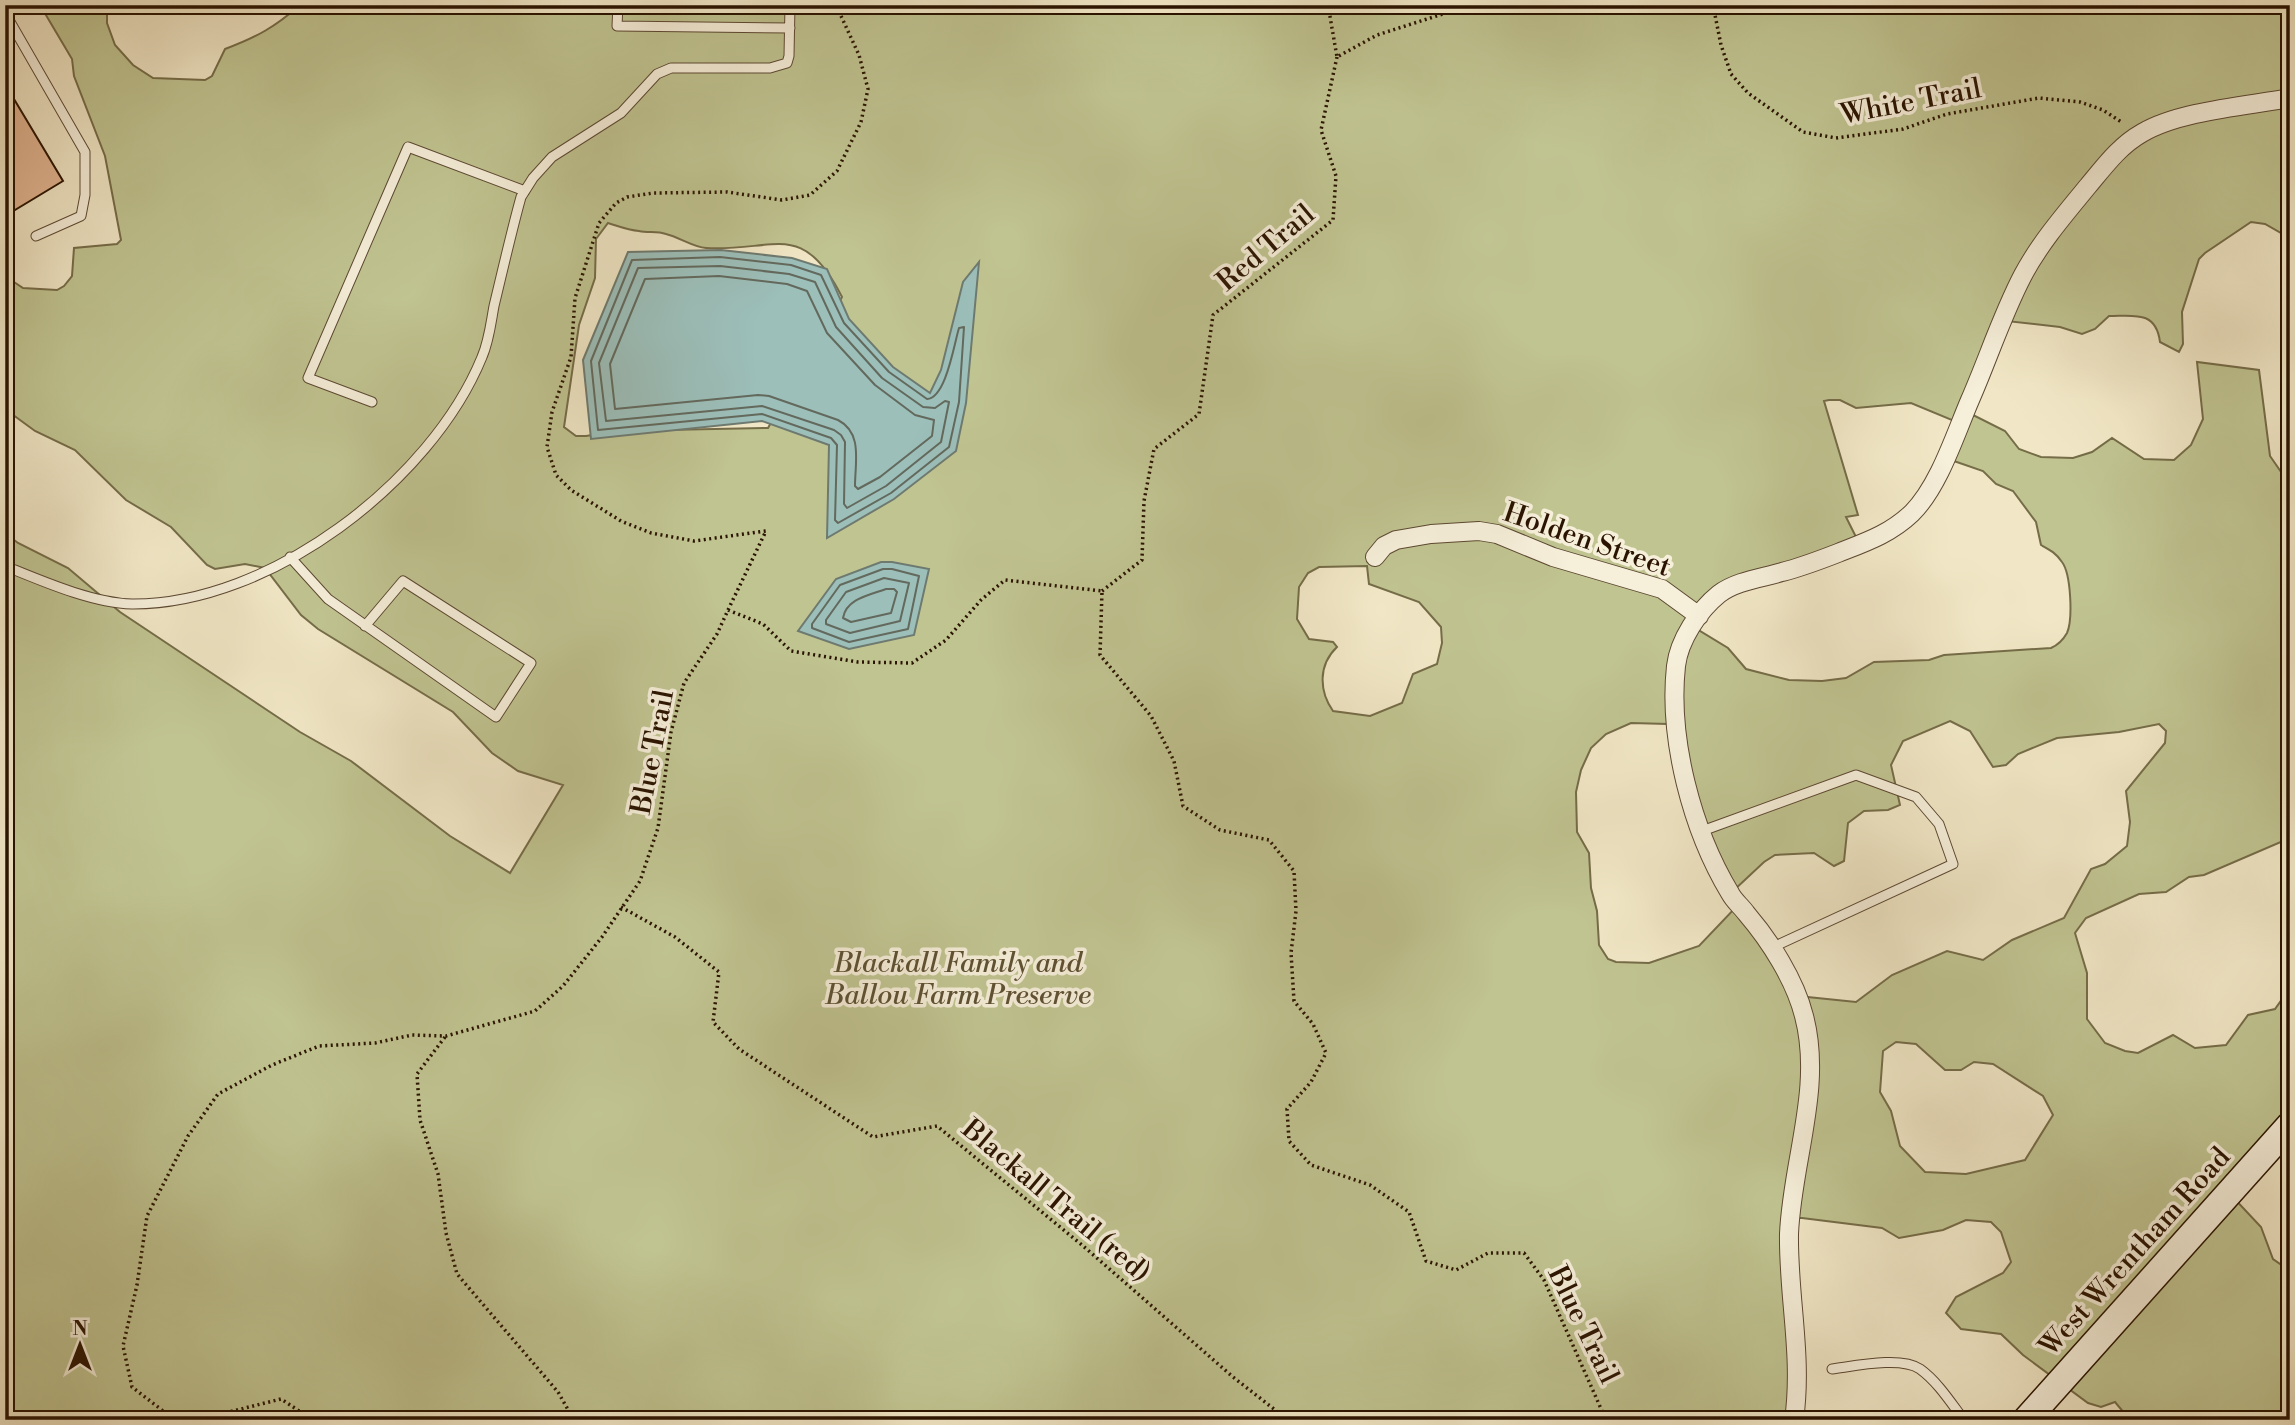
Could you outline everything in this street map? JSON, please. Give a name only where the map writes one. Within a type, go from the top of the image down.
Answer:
[{"type":"street","points":[[1794,1420],[1799,1388],[1797,1337],[1790,1281],[1790,1233],[1796,1167],[1809,1087],[1809,1035],[1797,992],[1748,914],[1732,897],[1695,813],[1677,741],[1673,709],[1676,662],[1681,644],[1699,616],[1719,594],[1737,584],[1801,567],[1891,532],[1915,510],[1943,460],[2007,308],[2025,272],[2063,216],[2114,155],[2140,134],[2166,122],[2290,98]]},
{"type":"street","name":"Holden Street","points":[[1375,557],[1384,546],[1396,540],[1431,534],[1479,531],[1553,557],[1662,589],[1699,616]]},
{"type":"street","name":"West Wrentham Road","points":[[2025,1420],[2290,1125]]},
{"type":"lane","points":[[618,5],[617,26],[790,28]]},
{"type":"lane","points":[[5,566],[79,594],[130,604],[176,600],[233,586],[311,547],[372,504],[410,468],[456,410],[483,355],[521,197],[552,157],[621,113],[657,74],[670,68],[770,68],[786,63],[789,56],[790,5]]},
{"type":"lane","points":[[5,13],[85,152],[85,195],[81,216],[36,236]]},
{"type":"lane","points":[[372,402],[308,378],[408,147],[525,191]]},
{"type":"lane","points":[[290,557],[328,599],[365,626],[496,717],[531,663],[403,581],[365,626]]},
{"type":"lane","points":[[1702,831],[1856,775],[1916,797],[1939,824],[1953,864],[1770,948]]},
{"type":"lane","points":[[1832,1369],[1902,1363],[1918,1368],[1934,1382],[1965,1420]]},
{"type":"path","name":"Blue Trail","points":[[313,1420],[281,1399],[217,1415],[167,1414],[132,1387],[122,1346],[137,1285],[147,1216],[188,1136],[218,1094],[272,1065],[318,1046],[375,1043],[412,1035],[446,1036],[535,1011],[563,986],[602,937],[640,881],[658,828],[671,732],[684,683],[717,634],[766,531],[694,541],[651,533],[621,521],[571,490],[556,475],[547,447],[552,412],[571,357],[575,298],[600,223],[616,203],[627,197],[653,192],[727,192],[782,200],[810,195],[837,170],[861,122],[868,89],[859,55],[836,5]]},
{"type":"path","points":[[1328,5],[1337,57],[1377,35],[1471,5]]},
{"type":"path","name":"White Trail","points":[[1713,5],[1721,45],[1731,74],[1748,93],[1803,132],[1836,138],[1903,129],[1947,114],[2039,98],[2080,102],[2103,110],[2140,134]]},
{"type":"path","name":"Red Trail","points":[[1101,591],[1142,560],[1144,501],[1154,449],[1199,414],[1213,315],[1333,220],[1336,176],[1321,130],[1337,57]]},
{"type":"path","points":[[728,610],[763,624],[791,651],[859,662],[912,663],[946,640],[981,600],[1005,580],[1101,591]]},
{"type":"path","name":"Blue Trail","points":[[1101,591],[1100,655],[1151,716],[1174,761],[1183,806],[1220,830],[1269,840],[1294,871],[1296,911],[1291,953],[1294,1002],[1314,1024],[1326,1053],[1311,1082],[1287,1109],[1289,1141],[1311,1165],[1370,1185],[1409,1212],[1426,1261],[1455,1270],[1488,1253],[1524,1253],[1544,1280],[1606,1420]]},
{"type":"path","name":"Blackall Trail (red)","points":[[621,906],[675,937],[719,972],[713,1022],[740,1049],[873,1138],[937,1126],[1082,1245],[1233,1377],[1288,1419]]},
{"type":"path","points":[[446,1036],[416,1074],[420,1120],[438,1174],[446,1233],[457,1274],[558,1392],[574,1420]]},
{"type":"green space","name":"Blackall Family and Ballou Farm Preserve","points":[[40,5],[107,5],[107,23],[115,45],[133,65],[153,78],[205,80],[212,76],[225,49],[265,31],[300,5],[2290,5],[2290,245],[2286,236],[2265,224],[2251,222],[2205,253],[2199,259],[2182,312],[2183,344],[2179,352],[2160,342],[2154,324],[2142,317],[2109,316],[2095,329],[2082,334],[2060,327],[2007,321],[1967,412],[2005,431],[2019,449],[2041,457],[2073,458],[2092,452],[2112,438],[2144,459],[2174,460],[2191,445],[2203,419],[2197,362],[2259,370],[2270,456],[2290,485],[2290,838],[2204,875],[2189,877],[2166,892],[2139,894],[2086,918],[2075,933],[2087,973],[2087,1019],[2105,1043],[2125,1051],[2138,1053],[2173,1035],[2195,1048],[2226,1045],[2248,1015],[2275,1009],[2290,988],[2290,1127],[2230,1194],[2261,1227],[2273,1259],[2290,1271],[2290,1420],[2130,1420],[2115,1402],[2101,1407],[2088,1403],[2023,1355],[2001,1334],[1961,1329],[1946,1313],[1956,1297],[2003,1273],[2011,1262],[2001,1232],[1991,1222],[1966,1220],[1943,1230],[1899,1238],[1882,1228],[1792,1218],[1789,1420],[5,1420],[5,533],[18,543],[68,568],[120,612],[300,732],[351,761],[450,836],[510,873],[563,785],[518,771],[492,753],[453,712],[318,629],[301,615],[265,568],[245,564],[215,569],[207,565],[171,527],[126,500],[75,450],[35,431],[5,409],[5,276],[23,288],[57,290],[72,276],[74,248],[117,244],[121,240],[105,156],[74,76],[72,59]],"holes":[[[608,223],[671,235],[706,248],[785,244],[800,248],[814,257],[828,272],[842,297],[768,428],[616,431],[576,436],[564,427],[579,325],[595,278],[596,239]],[[1840,400],[1856,408],[1911,403],[1957,422],[1951,460],[1983,471],[1996,484],[2013,491],[2036,522],[2041,545],[2055,554],[2065,568],[2069,586],[2070,618],[2067,633],[2060,642],[2051,648],[1944,655],[1929,660],[1874,662],[1846,678],[1822,681],[1789,680],[1746,669],[1728,648],[1692,626],[1730,593],[1858,541],[1846,517],[1858,515],[1824,401]],[[1367,566],[1369,584],[1419,602],[1441,627],[1442,643],[1437,664],[1413,674],[1402,703],[1370,716],[1333,711],[1328,703],[1323,687],[1324,670],[1326,662],[1337,647],[1333,642],[1309,639],[1297,619],[1299,587],[1308,573],[1319,567]],[[1950,721],[1970,731],[1993,767],[2006,765],[2018,754],[2057,738],[2119,732],[2159,724],[2166,731],[2165,743],[2126,791],[2130,822],[2127,846],[2105,864],[2091,869],[2064,918],[2012,940],[1983,960],[1947,951],[1892,975],[1856,1002],[1798,996],[1736,907],[1699,946],[1649,963],[1616,962],[1608,959],[1599,945],[1589,853],[1577,832],[1576,792],[1581,770],[1591,748],[1606,734],[1631,723],[1668,724],[1732,892],[1775,855],[1814,853],[1834,866],[1844,861],[1848,823],[1864,811],[1888,810],[1900,805],[1891,765],[1903,741]],[[1896,1042],[1916,1044],[1945,1070],[1961,1070],[1974,1062],[1993,1064],[2043,1096],[2053,1115],[2025,1160],[1966,1174],[1925,1172],[1900,1146],[1891,1111],[1880,1092],[1883,1051]]]},
{"type":"water","points":[[721,250],[792,258],[827,269],[849,319],[893,367],[930,393],[941,370],[963,282],[979,262],[966,403],[956,451],[894,499],[827,538],[829,445],[762,421],[591,439],[583,360],[628,252]]},
{"type":"water","points":[[881,562],[929,569],[914,635],[849,649],[798,631],[836,579]]},
{"type":"building","points":[[5,84],[63,181],[5,216]]}]
